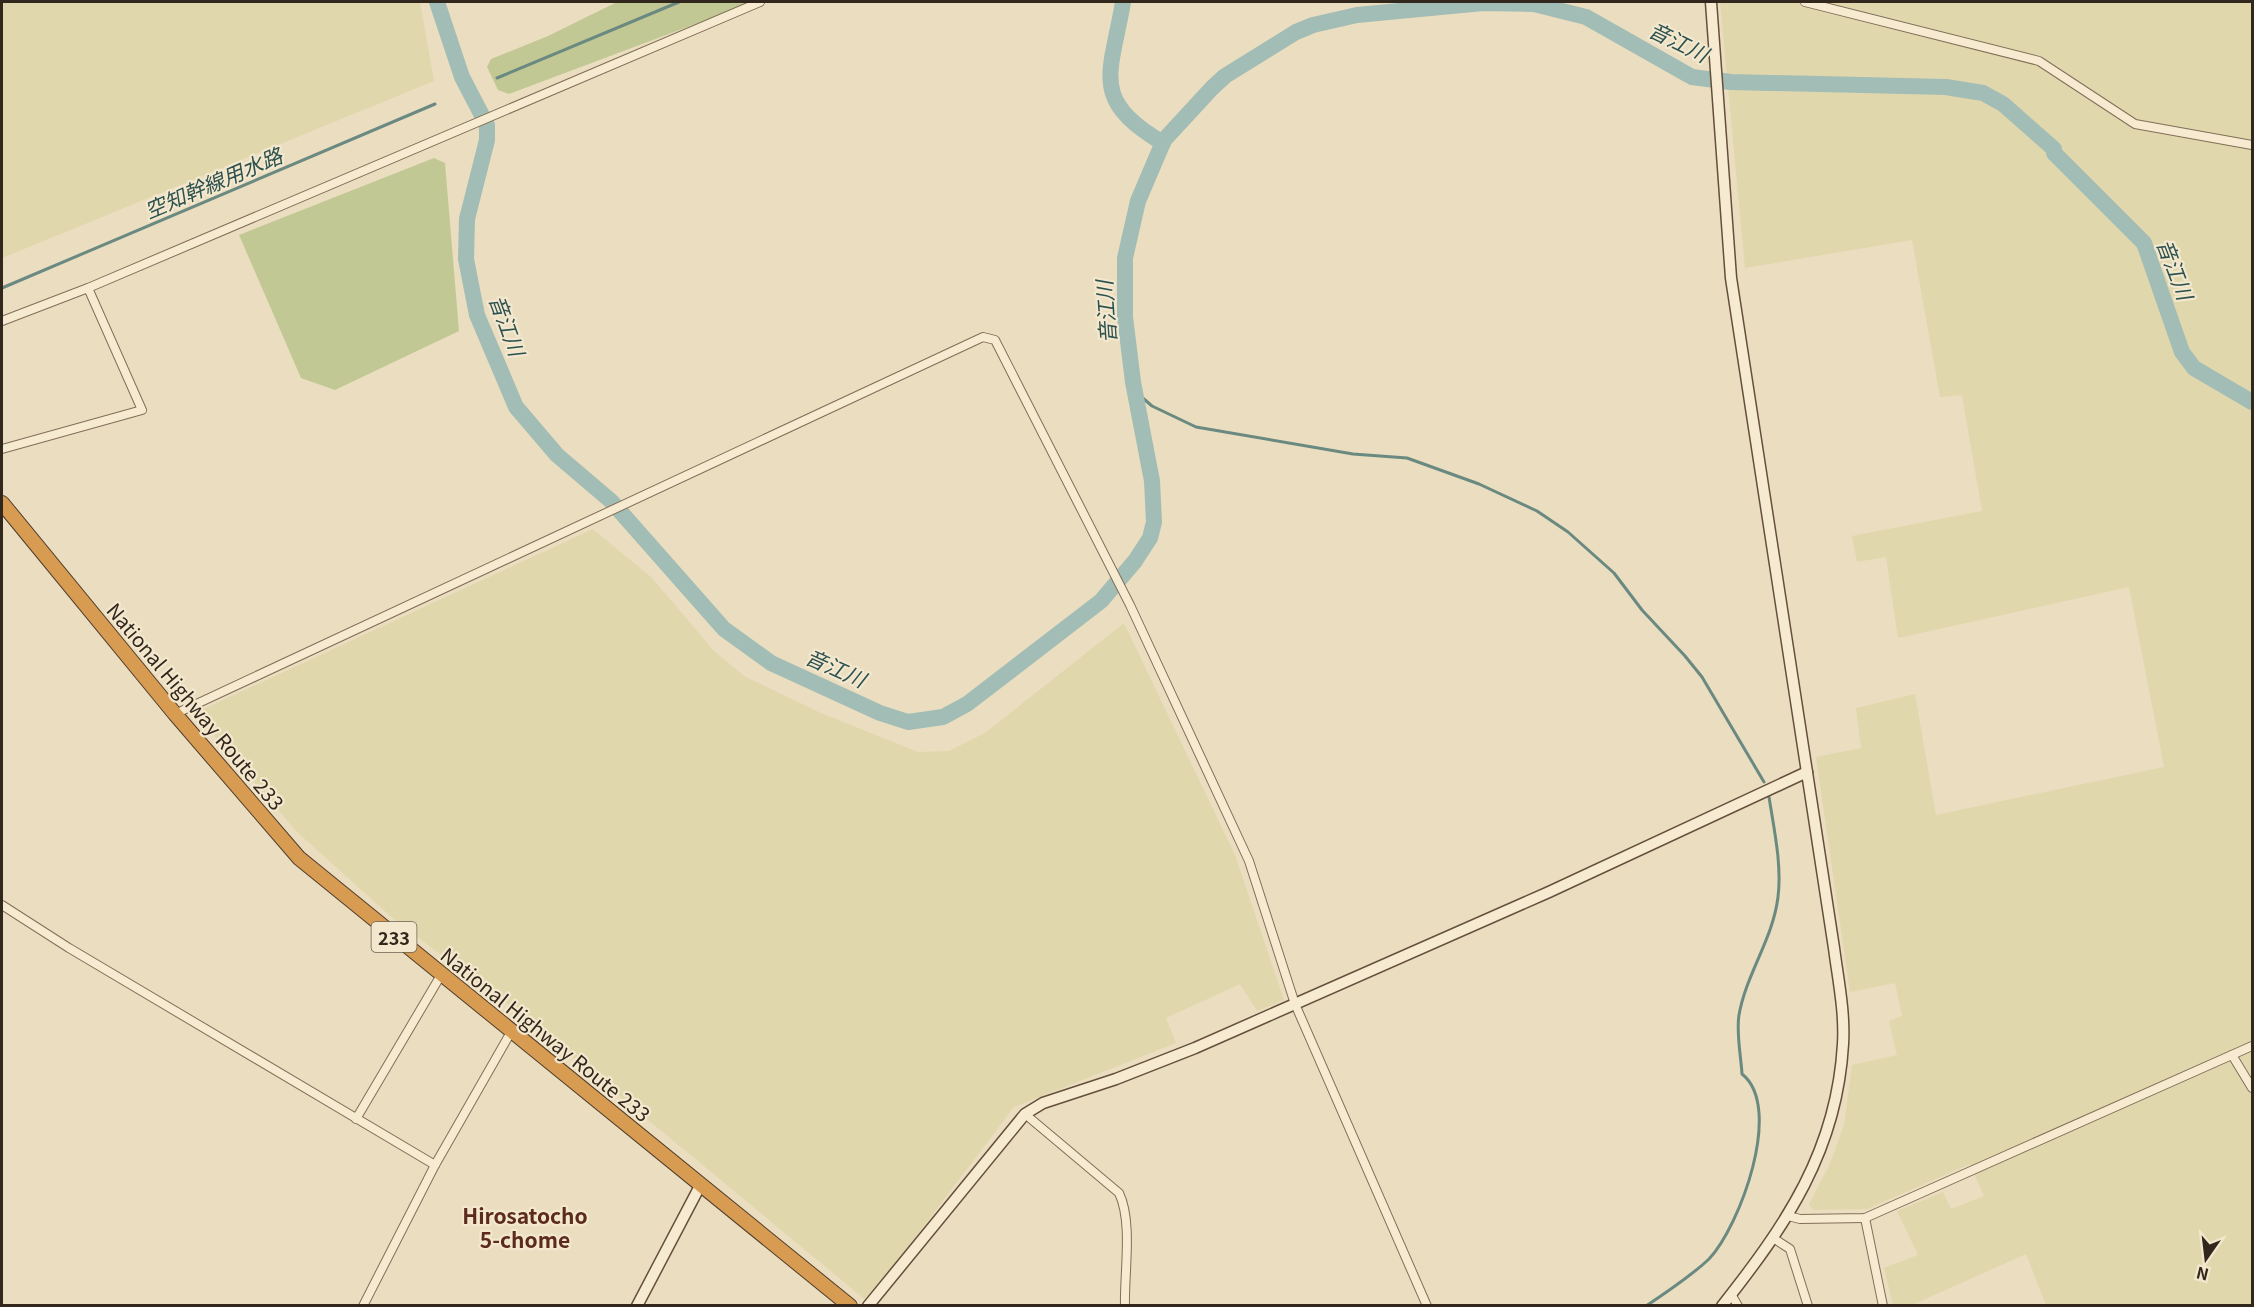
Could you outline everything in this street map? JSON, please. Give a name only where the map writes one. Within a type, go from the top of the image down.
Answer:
[{"type":"highway","name":"National Highway Route 233","points":[[2,503],[175,714],[299,858],[850,1305]]},
{"type":"street","points":[[2,321],[88,288],[760,2]]},
{"type":"street","points":[[1711,2],[1731,278],[1834,948],[1843,1043],[1830,1124],[1806,1185],[1773,1238],[1722,1305]]},
{"type":"street","points":[[1805,2],[2039,61],[2135,124],[2253,145]]},
{"type":"street","points":[[2,449],[142,410],[88,288]]},
{"type":"street","points":[[175,714],[983,337],[995,340],[1130,604],[1249,861],[1295,1004],[1427,1305]]},
{"type":"street","points":[[868,1305],[1025,1114],[1043,1103],[1116,1079],[1295,1004],[1549,892],[1807,772]]},
{"type":"street","points":[[2,904],[69,948],[435,1165]]},
{"type":"street","points":[[356,1119],[441,975]]},
{"type":"street","points":[[363,1305],[435,1165],[511,1032]]},
{"type":"street","points":[[1788,1216],[1800,1219],[1865,1218],[2253,1046]]},
{"type":"street","points":[[2232,1055],[2253,1088]]},
{"type":"street","points":[[1025,1114],[1119,1193],[1126,1226],[1125,1305]]},
{"type":"street","points":[[637,1305],[701,1184]]},
{"type":"street","points":[[1865,1218],[1883,1305]]},
{"type":"street","points":[[1773,1238],[1791,1249],[1808,1305]]},
{"type":"street","points":[[1731,1294],[1738,1305]]},
{"type":"shaded area","points":[[2,2],[420,2],[434,81],[2,258]]},
{"type":"shaded area","points":[[1720,2],[1800,2],[1862,17],[1805,2],[2252,2],[2252,1305],[2046,1305],[2026,1254],[1912,1305],[1893,1305],[1884,1268],[1918,1255],[1897,1211],[1943,1192],[1951,1209],[1984,1196],[1970,1164],[1867,1209],[1813,1210],[1809,1204],[1829,1166],[1844,1125],[1852,1065],[1897,1055],[1889,1021],[1902,1016],[1895,983],[1850,992],[1816,757],[1861,748],[1856,708],[1915,694],[1936,815],[2164,767],[2129,587],[1898,638],[1886,557],[1857,562],[1852,536],[1982,511],[1962,395],[1940,397],[1912,240],[1745,268]]},
{"type":"shaded area","points":[[593,529],[652,578],[714,651],[744,676],[821,713],[918,752],[949,751],[985,733],[1124,623],[1235,855],[1284,1000],[1257,1011],[1240,984],[1166,1018],[1176,1043],[1014,1107],[867,1301],[509,1005],[397,922],[297,832],[195,713]]},
{"type":"green space","points":[[617,2],[754,2],[509,94],[498,90],[487,67],[491,59],[548,36]]},
{"type":"green space","points":[[434,158],[445,163],[459,331],[335,390],[301,378],[239,235]]},
{"type":"waterway","name":"音江川","points":[[437,2],[462,77],[487,125],[487,140],[467,219],[466,259],[477,315],[516,407],[557,455],[611,501],[724,629],[771,663],[880,713],[908,722],[943,717],[967,704],[1101,601],[1135,561],[1150,538],[1154,522],[1152,481],[1133,382],[1125,317],[1125,258],[1138,201],[1164,140],[1212,88],[1225,76],[1296,32],[1313,25],[1357,15],[1483,3],[1534,4],[1586,17],[1692,77],[1731,82],[1946,87],[1983,93],[2003,104],[2054,149],[2054,153],[2144,243],[2182,352],[2194,368],[2252,402]]},
{"type":"waterway","name":"空知幹線用水路","points":[[497,78],[679,2]]},
{"type":"waterway","points":[[1123,2],[1111,67],[1111,83],[1115,98],[1124,113],[1163,143]]},
{"type":"waterway","name":"空知幹線用水路","points":[[2,288],[435,104]]},
{"type":"waterway","points":[[1137,393],[1152,406],[1196,427],[1353,454],[1407,458],[1479,484],[1537,511],[1568,532],[1614,573],[1642,610],[1685,656],[1702,677],[1764,782]]},
{"type":"waterway","points":[[1646,1306],[1687,1278],[1709,1259],[1733,1221],[1753,1166],[1758,1138],[1759,1112],[1754,1090],[1742,1074],[1738,1022],[1742,1000],[1771,927],[1778,897],[1778,860],[1769,797]]},
{"type":"district","name":"Hirosatocho 5-chome","points":[[525,1227]]}]
